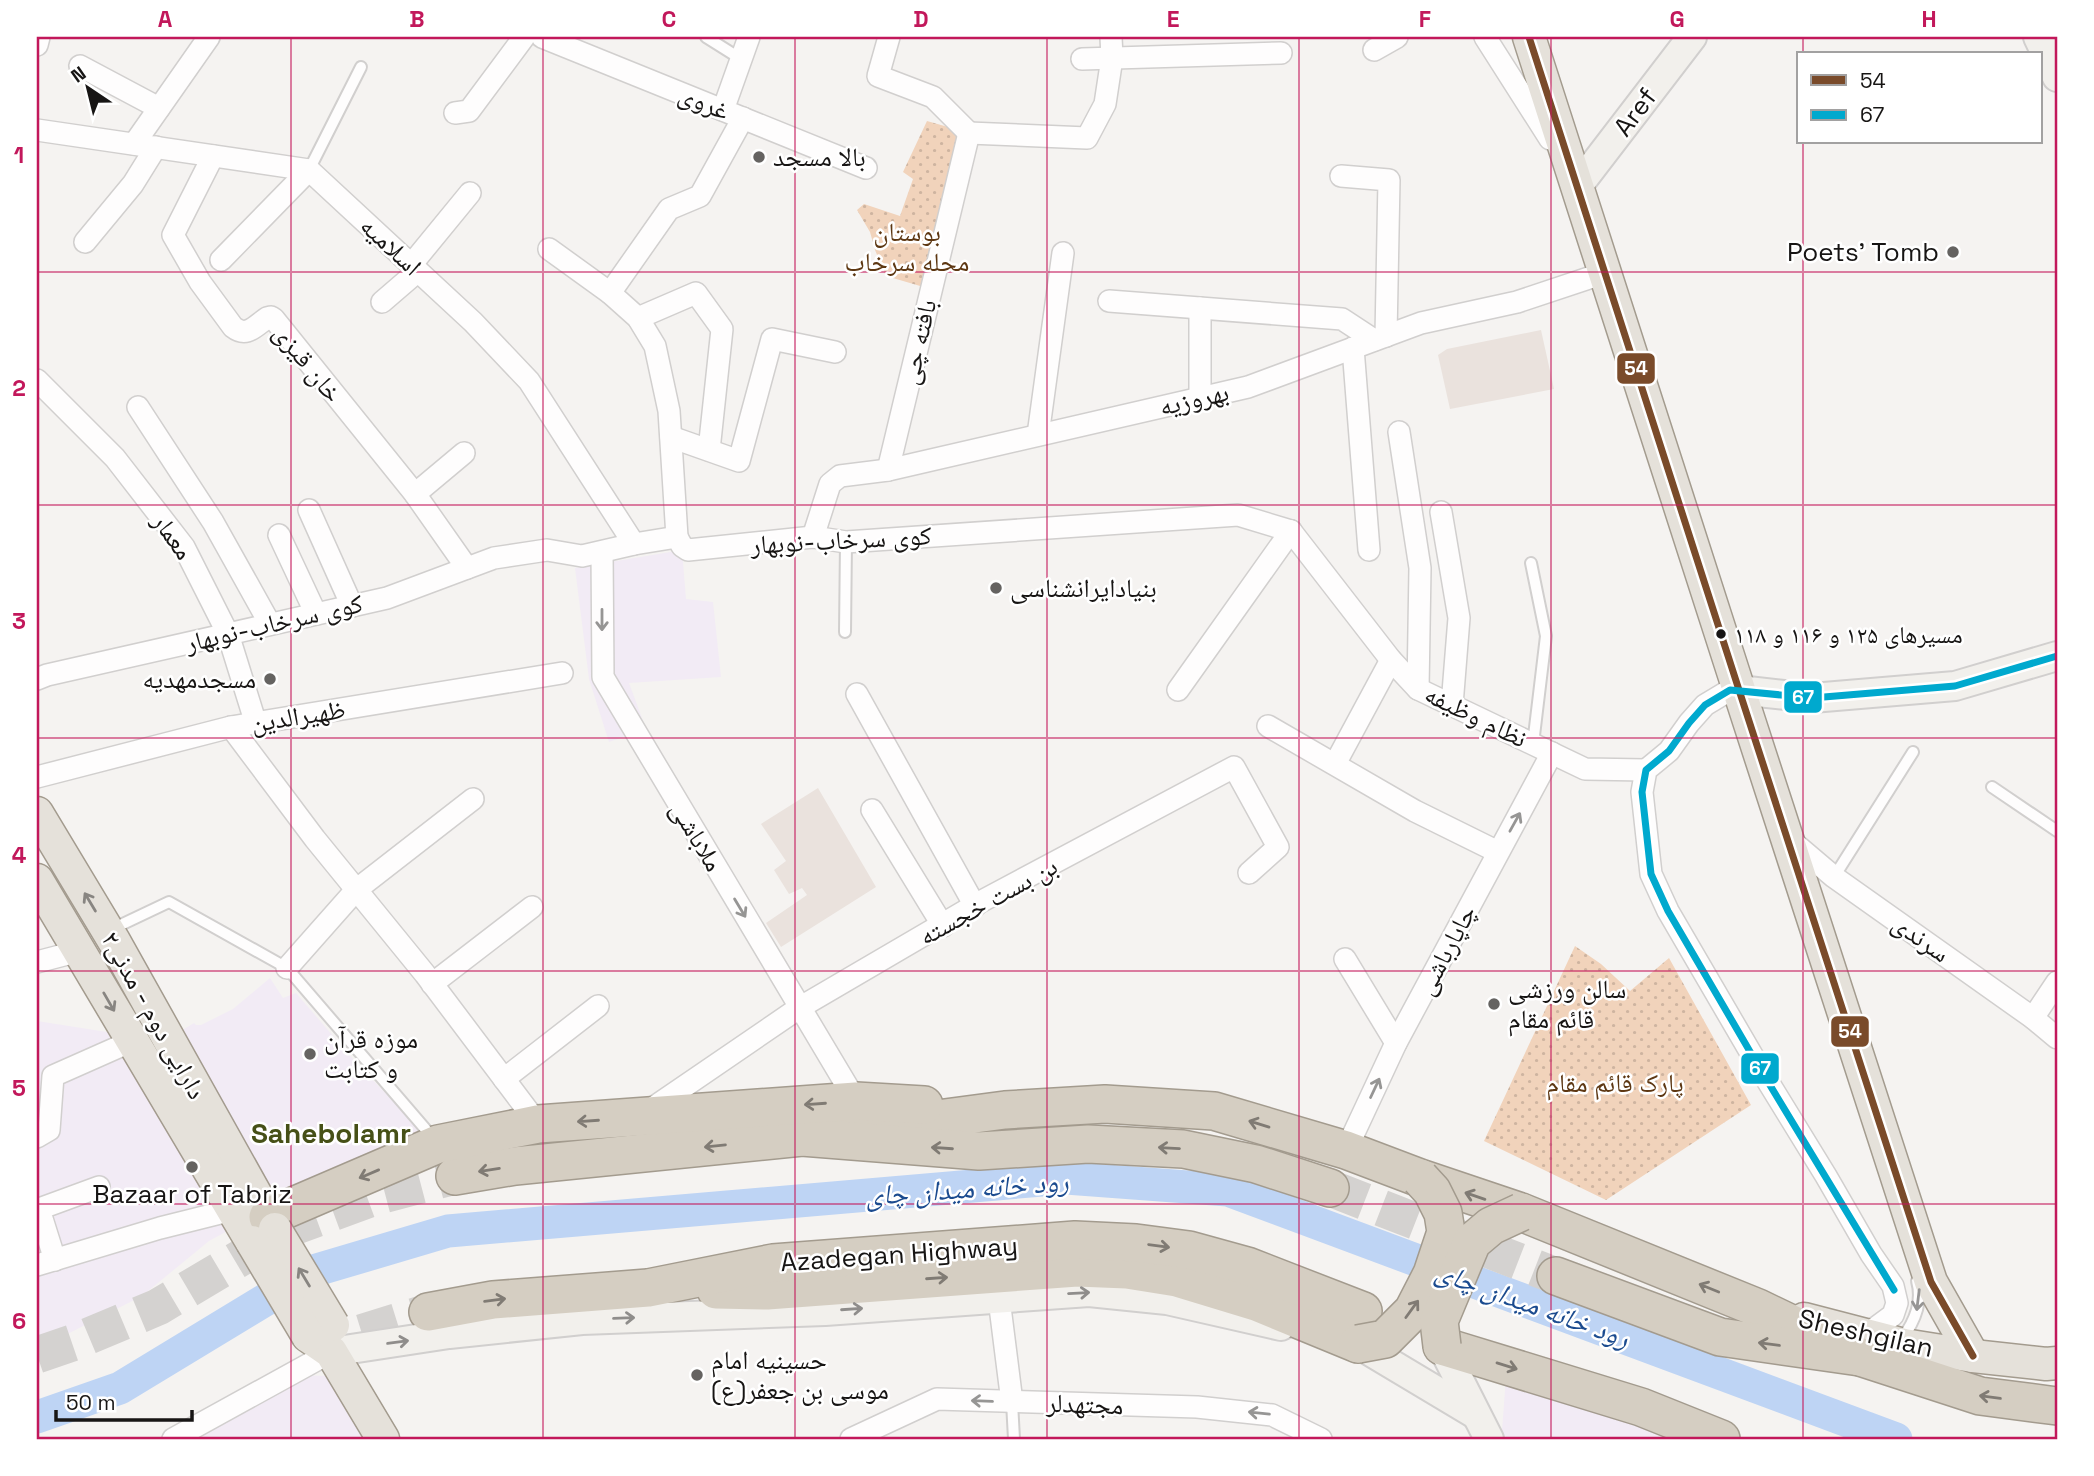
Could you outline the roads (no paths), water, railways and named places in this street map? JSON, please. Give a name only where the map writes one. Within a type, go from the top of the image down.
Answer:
[{"type":"highway","points":[[255,1226],[438,1144],[538,1124],[856,1101],[1005,1110]]},
{"type":"highway","points":[[455,1176],[515,1166],[802,1138],[1005,1110],[1105,1104],[1214,1111],[1346,1150],[1521,1212],[1758,1308],[1863,1346],[1980,1396],[2057,1406]]},
{"type":"highway","points":[[802,1138],[979,1151],[1088,1144],[1183,1149],[1256,1164],[1330,1188]]},
{"type":"highway","points":[[428,1312],[493,1300],[649,1288],[767,1291],[1077,1268],[1127,1270],[1177,1278],[1360,1328],[1385,1339],[1413,1311],[1432,1274],[1446,1232],[1443,1213],[1432,1191],[1420,1178]]},
{"type":"highway","points":[[1521,1212],[1491,1226],[1472,1242],[1439,1321],[1442,1346],[1641,1407],[1721,1439]]},
{"type":"highway","points":[[1556,1276],[1720,1337],[1863,1346]]},
{"type":"main road","points":[[1529,37],[1555,137],[1577,187],[1600,274],[1922,1274],[1973,1356]]},
{"type":"main road","name":"Aref","points":[[1577,187],[1692,37]]},
{"type":"main road","points":[[2038,37],[2057,77]]},
{"type":"main road","points":[[1734,690],[1812,698],[1955,686],[2057,656]]},
{"type":"main road","name":"دارایی دوم - مدنی۲","points":[[37,813],[108,931],[209,1143],[255,1226],[383,1439]]},
{"type":"main road","name":"دارایی دوم - مدنی۲","points":[[37,880],[132,1041],[209,1143]]},
{"type":"main road","points":[[324,1337],[449,1334],[582,1320],[825,1311],[1089,1292],[1167,1300],[1360,1328],[1475,1413]]},
{"type":"main road","name":"Sheshgilan","points":[[1863,1346],[1899,1343],[1973,1356],[2057,1363]]},
{"type":"main road","points":[[1442,1346],[1489,1439]]},
{"type":"street","points":[[37,45],[39,37]]},
{"type":"street","points":[[455,113],[469,111],[524,37]]},
{"type":"street","name":"غروی","points":[[542,37],[866,168]]},
{"type":"street","points":[[723,110],[748,37]]},
{"type":"street","points":[[889,37],[878,76],[933,97],[969,133],[1087,138],[1105,104],[1112,47]]},
{"type":"street","points":[[1374,50],[1397,37]]},
{"type":"street","points":[[1485,37],[1555,137]]},
{"type":"street","points":[[85,242],[132,184],[159,108],[205,38]]},
{"type":"street","points":[[1083,59],[1112,47],[1281,53]]},
{"type":"street","points":[[80,66],[159,108]]},
{"type":"street","points":[[610,293],[669,209],[700,196],[743,118]]},
{"type":"street","points":[[37,130],[309,170]]},
{"type":"street","name":"بافته چی","points":[[888,470],[969,133]]},
{"type":"street","name":"خان قیزی","points":[[213,156],[173,235],[200,282],[233,327],[240,332],[247,332],[267,318],[274,319],[415,494],[467,568]]},
{"type":"street","points":[[221,260],[309,170]]},
{"type":"street","name":"اسلامیه","points":[[309,170],[472,322],[529,381],[634,544]]},
{"type":"street","points":[[1109,301],[1342,318],[1380,338],[1389,180],[1341,176]]},
{"type":"street","points":[[382,302],[414,267],[470,193]]},
{"type":"street","points":[[549,249],[610,293],[638,318],[655,346],[669,411],[677,537]]},
{"type":"street","points":[[1038,435],[1063,253]]},
{"type":"street","name":"بهروزیه","points":[[813,537],[830,484],[840,476],[888,470],[1248,387],[1421,323],[1517,302],[1600,274]]},
{"type":"street","points":[[638,318],[696,293],[722,329],[709,450]]},
{"type":"street","points":[[1200,308],[1200,398]]},
{"type":"street","points":[[671,437],[739,461],[772,339],[835,352]]},
{"type":"street","points":[[1353,348],[1369,550]]},
{"type":"street","name":"معمار","points":[[37,380],[114,458],[184,547],[228,634],[256,724]]},
{"type":"street","points":[[138,407],[213,522],[270,624]]},
{"type":"street","points":[[1399,432],[1420,568],[1418,689]]},
{"type":"street","points":[[415,494],[464,453]]},
{"type":"street","points":[[309,510],[352,606]]},
{"type":"street","points":[[1441,512],[1459,618],[1452,705]]},
{"type":"street","name":"کوی سرخاب-نوبهار","points":[[38,677],[387,598],[494,558],[547,550],[582,556],[677,537],[688,550],[813,537],[846,542],[1238,515],[1291,531]]},
{"type":"street","points":[[1178,690],[1291,531]]},
{"type":"street","name":"نظام وظیفه","points":[[1291,531],[1391,660],[1418,689],[1585,769],[1646,770]]},
{"type":"street","points":[[279,535],[316,614]]},
{"type":"street","name":"ملاباشی","points":[[602,552],[603,677],[856,1101]]},
{"type":"street","points":[[1335,764],[1391,660]]},
{"type":"street","name":"ظهیرالدین","points":[[37,778],[231,727],[562,673]]},
{"type":"street","points":[[1734,690],[1705,705],[1669,751],[1646,770],[1642,792],[1651,874],[1668,911],[1871,1254],[1893,1286],[1897,1303],[1893,1315],[1863,1346]]},
{"type":"street","points":[[857,694],[975,906]]},
{"type":"street","points":[[1268,726],[1415,811],[1498,852]]},
{"type":"street","points":[[231,727],[538,1124]]},
{"type":"street","name":"چاپارباشی","points":[[1346,1150],[1396,1043],[1498,852],[1543,749]]},
{"type":"street","name":"بن بست خجسته","points":[[639,1117],[799,1008],[975,906],[1234,767],[1279,847],[1249,873]]},
{"type":"street","points":[[287,968],[356,890],[473,799]]},
{"type":"street","points":[[872,810],[943,926]]},
{"type":"street","name":"سرندی","points":[[1778,830],[1834,877],[2033,1018],[2057,1038]]},
{"type":"street","points":[[432,984],[532,907]]},
{"type":"street","points":[[37,962],[79,951]]},
{"type":"street","points":[[1345,959],[1396,1043]]},
{"type":"street","points":[[2033,1018],[2057,982]]},
{"type":"street","points":[[504,1079],[598,1006]]},
{"type":"street","points":[[37,1137],[49,1130],[53,1076],[132,1041]]},
{"type":"street","points":[[99,1187],[38,1207],[46,1263],[160,1227],[255,1226]]},
{"type":"street","points":[[999,1299],[1012,1402]]},
{"type":"street","points":[[173,1439],[324,1337]]},
{"type":"street","name":"مجتهدلر","points":[[851,1439],[937,1399],[1197,1407],[1272,1415],[1317,1438]]},
{"type":"lane","points":[[706,37],[741,59]]},
{"type":"lane","points":[[309,170],[361,66]]},
{"type":"lane","points":[[1555,137],[1600,274]]},
{"type":"lane","points":[[845,632],[846,542]]},
{"type":"lane","points":[[1531,563],[1546,636],[1543,749]]},
{"type":"lane","points":[[1834,877],[1913,752]]},
{"type":"lane","points":[[1992,787],[2057,831]]},
{"type":"lane","points":[[108,931],[169,902],[287,968],[438,1144]]},
{"type":"lane","points":[[1899,1343],[1916,1316],[1922,1274]]},
{"type":"lane","points":[[1012,1402],[1014,1439]]},
{"type":"waterway","name":"رود خانه میدان چای","points":[[37,1417],[120,1388],[313,1271],[448,1231],[1066,1178],[1228,1190],[1896,1439]]},
{"type":"tunnel","points":[[37,1355],[158,1307],[291,1228],[375,1197],[455,1176]]},
{"type":"tunnel","points":[[1330,1188],[1556,1276]]},
{"type":"tunnel","points":[[311,1354],[354,1335],[428,1312]]},
{"type":"place","name":"بالا مسجد","points":[[759,157]]},
{"type":"place","name":"Poets' Tomb","points":[[1953,252]]},
{"type":"place","name":"بنیادایرانشناسی","points":[[996,588]]},
{"type":"place","name":"مسیرهای ۱۲۵ و ۱۱۶ و ۱۱۸","points":[[1721,634]]},
{"type":"place","name":"مسجدمهدیه","points":[[270,679]]},
{"type":"place","name":"سالن ورزشی قائم مقام","points":[[1494,1004]]},
{"type":"place","name":"موزه قرآن و کتابت","points":[[310,1054]]},
{"type":"place","name":"Bazaar of Tabriz","points":[[192,1167]]},
{"type":"place","name":"حسینیه امام موسی بن جعفر(ع)","points":[[697,1375]]},
{"type":"district","name":"Sahebolamr","points":[[331,1133]]},
{"type":"park label","name":"بوستان محله سرخاب","points":[[907,247]]},
{"type":"park label","name":"پارک قائم مقام","points":[[1615,1083]]}]
